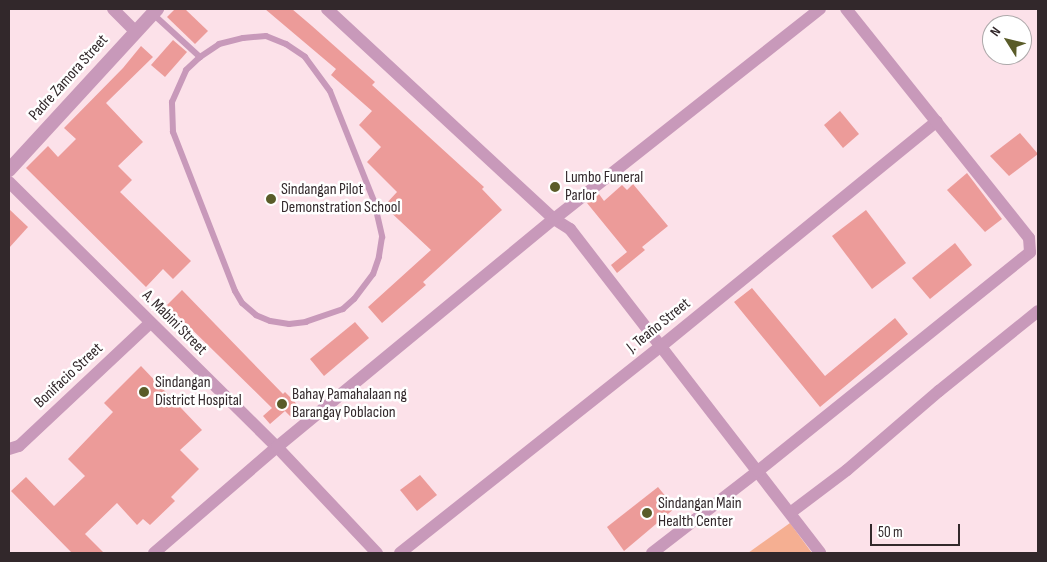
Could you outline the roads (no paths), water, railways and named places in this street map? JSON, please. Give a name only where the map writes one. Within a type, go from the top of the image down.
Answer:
[{"type":"street","points":[[113,9],[135,31]]},
{"type":"street","points":[[327,9],[554,219],[570,229],[820,553]]},
{"type":"street","points":[[154,553],[277,447],[554,219],[820,9]]},
{"type":"street","points":[[652,553],[758,472],[1030,252],[1029,238],[846,9]]},
{"type":"street","name":"Padre Zamora Street","points":[[9,170],[154,11]]},
{"type":"street","name":"J. Teaño Street","points":[[400,553],[660,347],[936,121]]},
{"type":"street","name":"A. Mabini Street","points":[[9,182],[277,447],[377,553]]},
{"type":"street","points":[[790,513],[847,470],[939,391],[1038,311]]},
{"type":"street","name":"Bonifacio Street","points":[[9,449],[19,446],[150,323]]},
{"type":"lane","points":[[154,11],[200,56]]},
{"type":"lane","points":[[266,36],[286,44],[305,57],[330,91],[374,201],[382,237],[379,257],[373,274],[354,299],[343,308],[306,322],[289,324],[270,321],[256,315],[242,302],[235,291],[173,132],[172,102],[186,70],[200,56],[219,44],[243,38],[266,36]]},
{"type":"place","name":"Lumbo Funeral Parlor","points":[[555,187]]},
{"type":"place","name":"Sindangan Pilot Demonstration School","points":[[271,199]]},
{"type":"place","name":"Sindangan District Hospital","points":[[144,392]]},
{"type":"place","name":"Bahay Pamahalaan ng Barangay Poblacion","points":[[282,404]]},
{"type":"place","name":"Sindangan Main Health Center","points":[[647,513]]}]
